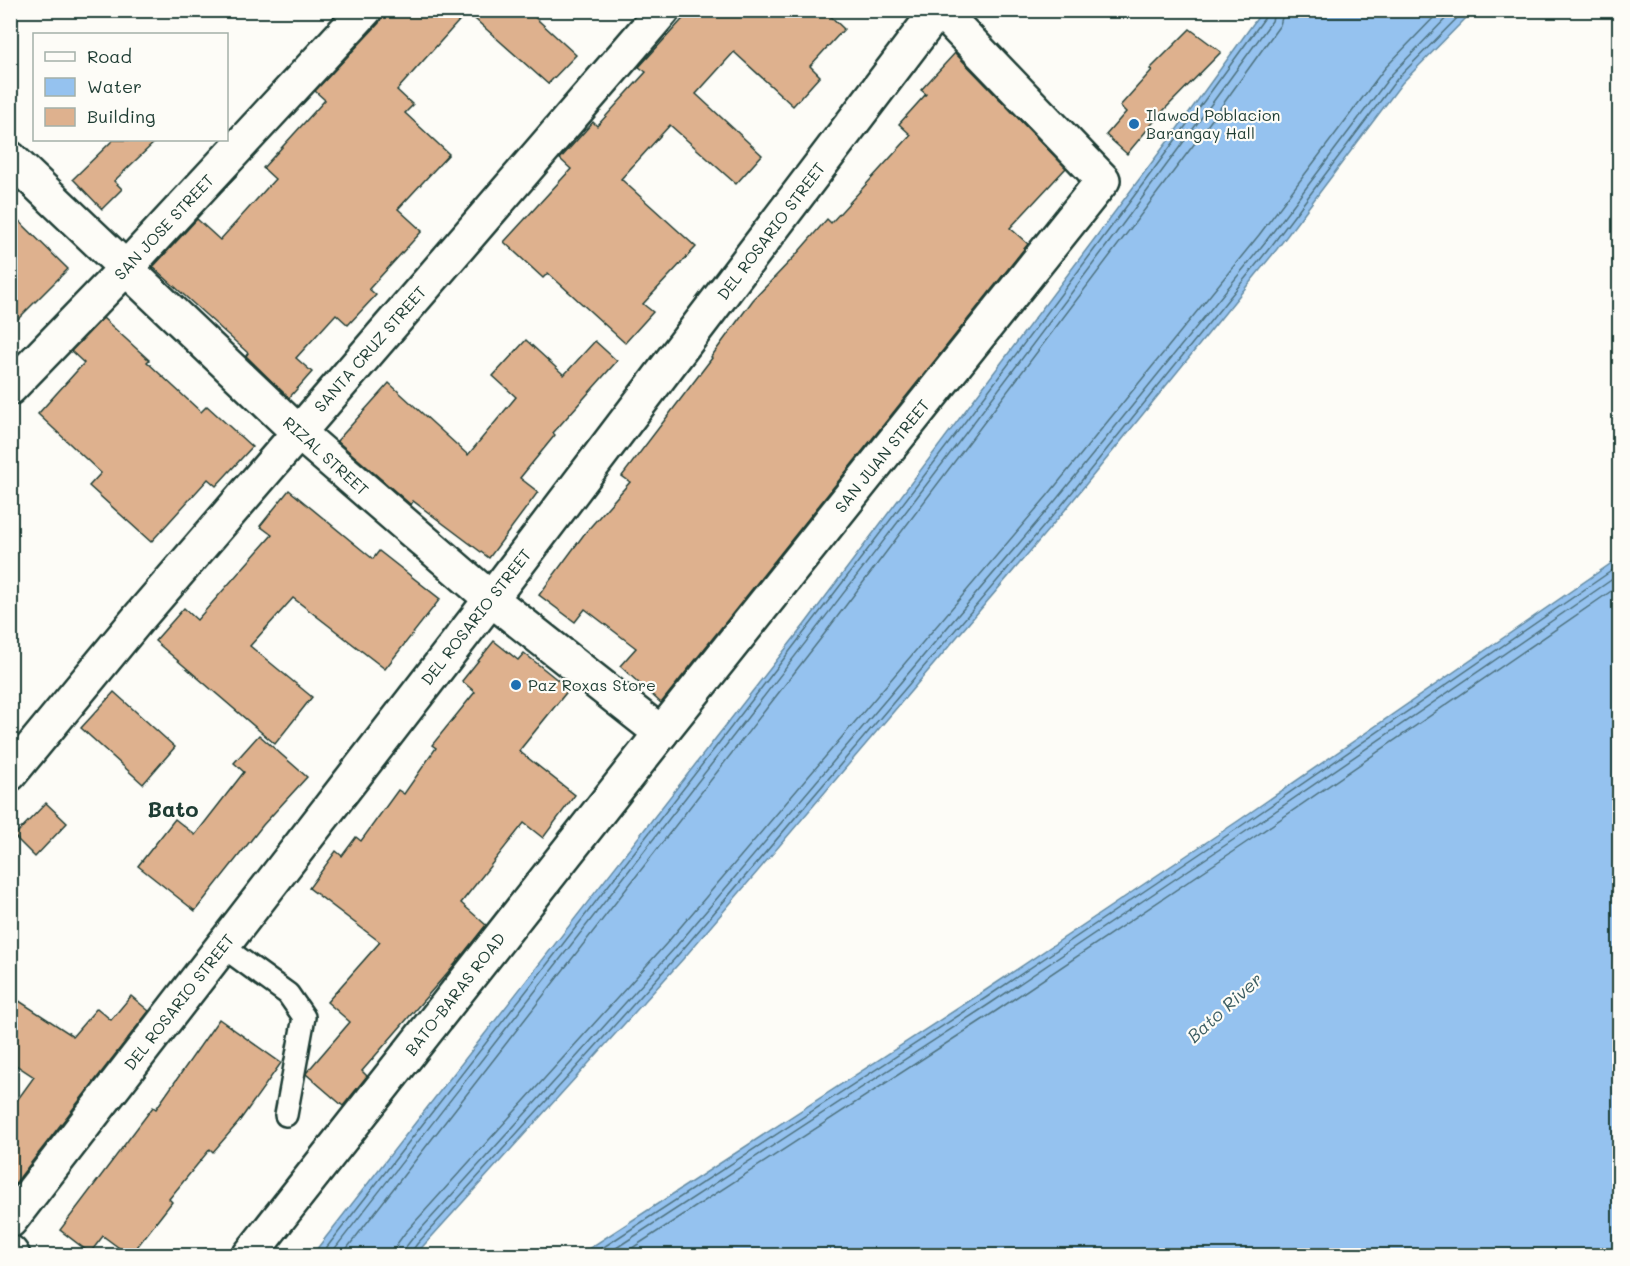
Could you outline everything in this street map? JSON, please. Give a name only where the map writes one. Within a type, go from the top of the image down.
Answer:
[{"type":"street","name":"SAN JOSE STREET","points":[[10,388],[126,268],[365,10]]},
{"type":"street","name":"SANTA CRUZ STREET","points":[[10,774],[298,432],[663,10]]},
{"type":"street","name":"SAN JUAN STREET","points":[[661,733],[1103,180],[939,10]]},
{"type":"street","name":"DEL ROSARIO STREET","points":[[10,1221],[490,599],[939,10]]},
{"type":"street","name":"RIZAL STREET","points":[[10,158],[298,432],[490,599],[661,733]]},
{"type":"street","name":"BATO-BARAS ROAD","points":[[249,1256],[661,733]]},
{"type":"lane","points":[[222,946],[288,994],[304,1017],[286,1115]]},
{"type":"water","points":[[1263,10],[1473,11],[1402,83],[1277,249],[1065,510],[683,959],[415,1255],[312,1255],[805,624],[1177,129]]},
{"type":"water","name":"Bato River","points":[[1619,558],[1619,1255],[579,1255],[983,992],[1238,821]]},
{"type":"building","points":[[384,10],[527,10],[576,55],[548,84],[467,12],[397,90],[413,105],[405,113],[449,154],[398,209],[422,231],[369,289],[376,295],[348,325],[336,314],[296,358],[312,372],[289,398],[246,356],[248,353],[153,267],[197,219],[220,240],[275,179],[263,168],[325,100],[315,91],[379,23]]},
{"type":"building","points":[[691,10],[824,10],[844,29],[810,66],[820,76],[793,106],[734,52],[696,94],[762,155],[736,184],[670,125],[621,179],[696,247],[643,304],[653,312],[625,343],[548,273],[543,278],[504,242],[571,169],[560,159],[593,122],[597,126],[646,72],[639,67]]},
{"type":"building","points":[[1190,29],[1221,52],[1162,112],[1127,154],[1106,135],[1126,112],[1120,106],[1152,70],[1150,69]]},
{"type":"building","points":[[955,53],[1066,168],[1010,228],[1028,244],[661,703],[620,666],[636,648],[585,609],[575,622],[539,595],[585,533],[630,482],[622,476],[753,300],[827,219],[831,223],[911,135],[899,124],[926,94],[921,90]]},
{"type":"building","points":[[112,141],[156,141],[114,181],[122,189],[102,209],[73,179]]},
{"type":"building","points":[[10,212],[68,269],[10,327]]},
{"type":"building","points":[[103,318],[201,412],[207,406],[252,447],[216,486],[208,479],[151,542],[89,486],[101,473],[38,414],[84,363],[71,351]]},
{"type":"building","points":[[526,340],[564,375],[595,341],[617,361],[553,433],[555,435],[520,478],[538,492],[489,558],[413,501],[411,505],[337,441],[389,383],[468,455],[516,397],[493,376]]},
{"type":"building","points":[[289,490],[373,559],[379,551],[440,599],[385,669],[293,598],[250,646],[312,697],[275,744],[155,641],[184,608],[197,620],[272,535],[260,526]]},
{"type":"building","points":[[494,641],[518,660],[524,653],[569,689],[519,751],[575,795],[543,838],[524,823],[461,903],[486,925],[362,1071],[367,1076],[343,1106],[306,1074],[350,1022],[327,1002],[380,942],[309,888],[336,851],[342,856],[356,837],[361,841],[398,790],[404,794],[436,748],[432,745],[475,692],[462,681]]},
{"type":"building","points":[[114,692],[175,747],[143,784],[81,728]]},
{"type":"building","points":[[259,735],[307,777],[263,825],[195,911],[138,866],[175,819],[195,835],[244,772],[234,763]]},
{"type":"building","points":[[46,803],[67,823],[35,857],[14,836]]},
{"type":"building","points":[[10,995],[73,1036],[97,1008],[111,1020],[131,996],[149,1011],[10,1190],[10,1110],[34,1077],[10,1061]]},
{"type":"building","points":[[219,1019],[281,1063],[238,1123],[213,1152],[210,1149],[169,1199],[172,1202],[130,1256],[103,1236],[90,1253],[60,1230],[153,1107],[156,1109]]},
{"type":"place","name":"Ilawod Poblacion Barangay Hall","points":[[1134,124]]},
{"type":"place","name":"Paz Roxas Store","points":[[516,685]]},
{"type":"district","name":"Bato","points":[[173,809]]}]
